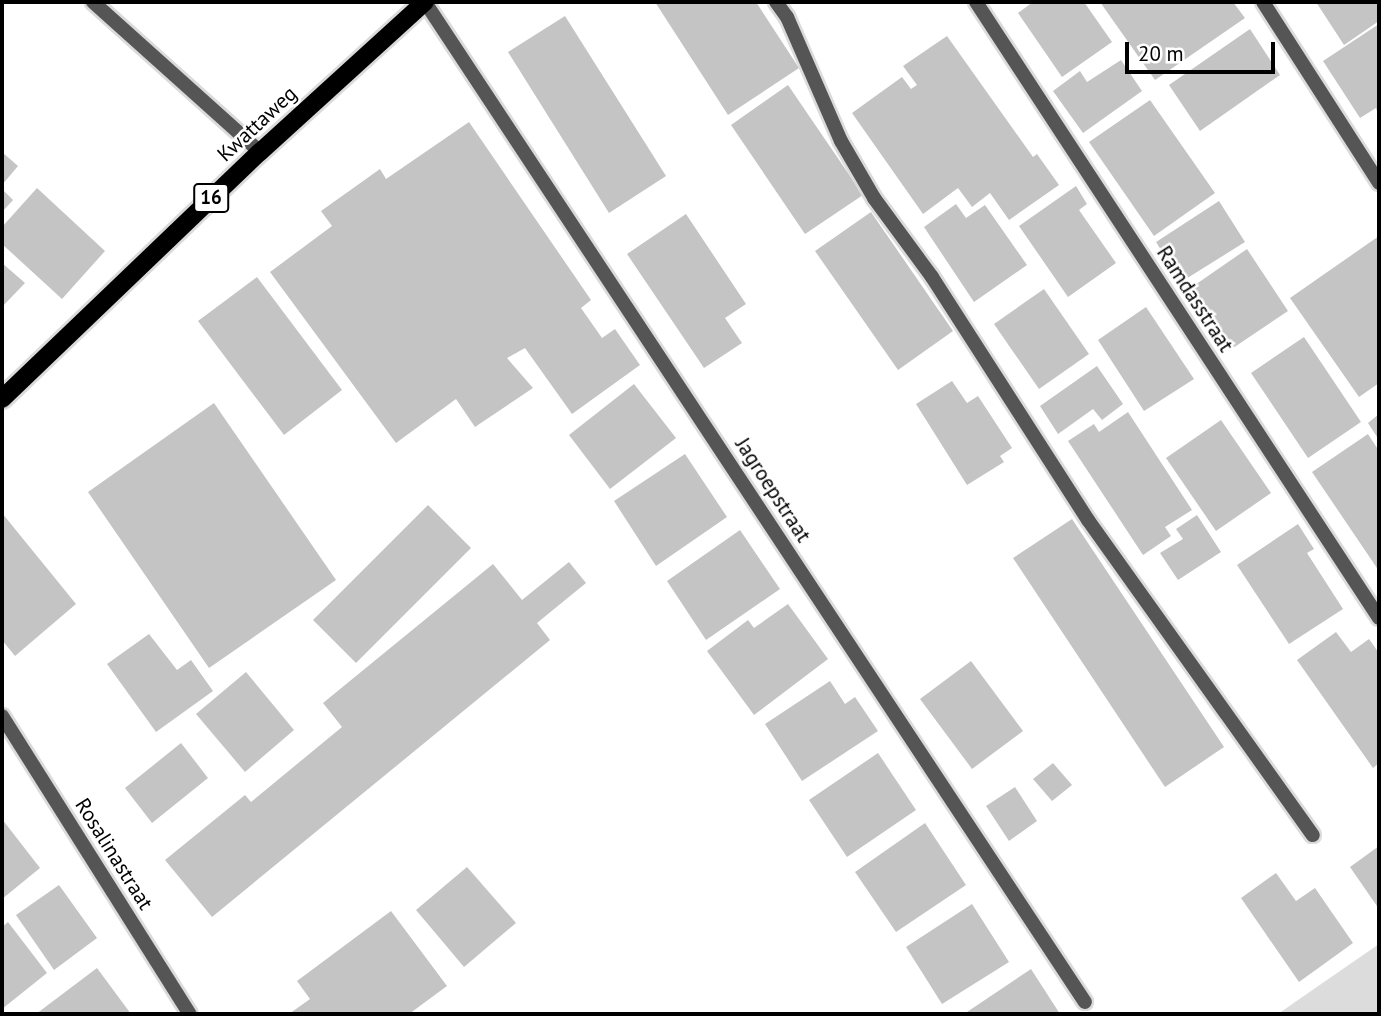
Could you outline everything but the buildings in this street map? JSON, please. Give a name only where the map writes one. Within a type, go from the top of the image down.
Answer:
[{"type":"main road","name":"Kwattaweg","points":[[2,399],[260,152],[425,2]]},
{"type":"street","points":[[93,2],[260,152]]},
{"type":"street","name":"Jagroepstraat","points":[[425,2],[1085,1002]]},
{"type":"street","points":[[776,2],[786,17],[841,141],[874,198],[932,277],[1088,520],[1313,835]]},
{"type":"street","name":"Ramdasstraat","points":[[976,2],[1379,618]]},
{"type":"street","points":[[1263,2],[1379,183]]},
{"type":"street","name":"Rosalinastraat","points":[[2,716],[190,1014]]},
{"type":"shaded area","points":[[1379,944],[1379,1014],[1278,1014],[1298,1000]]}]
